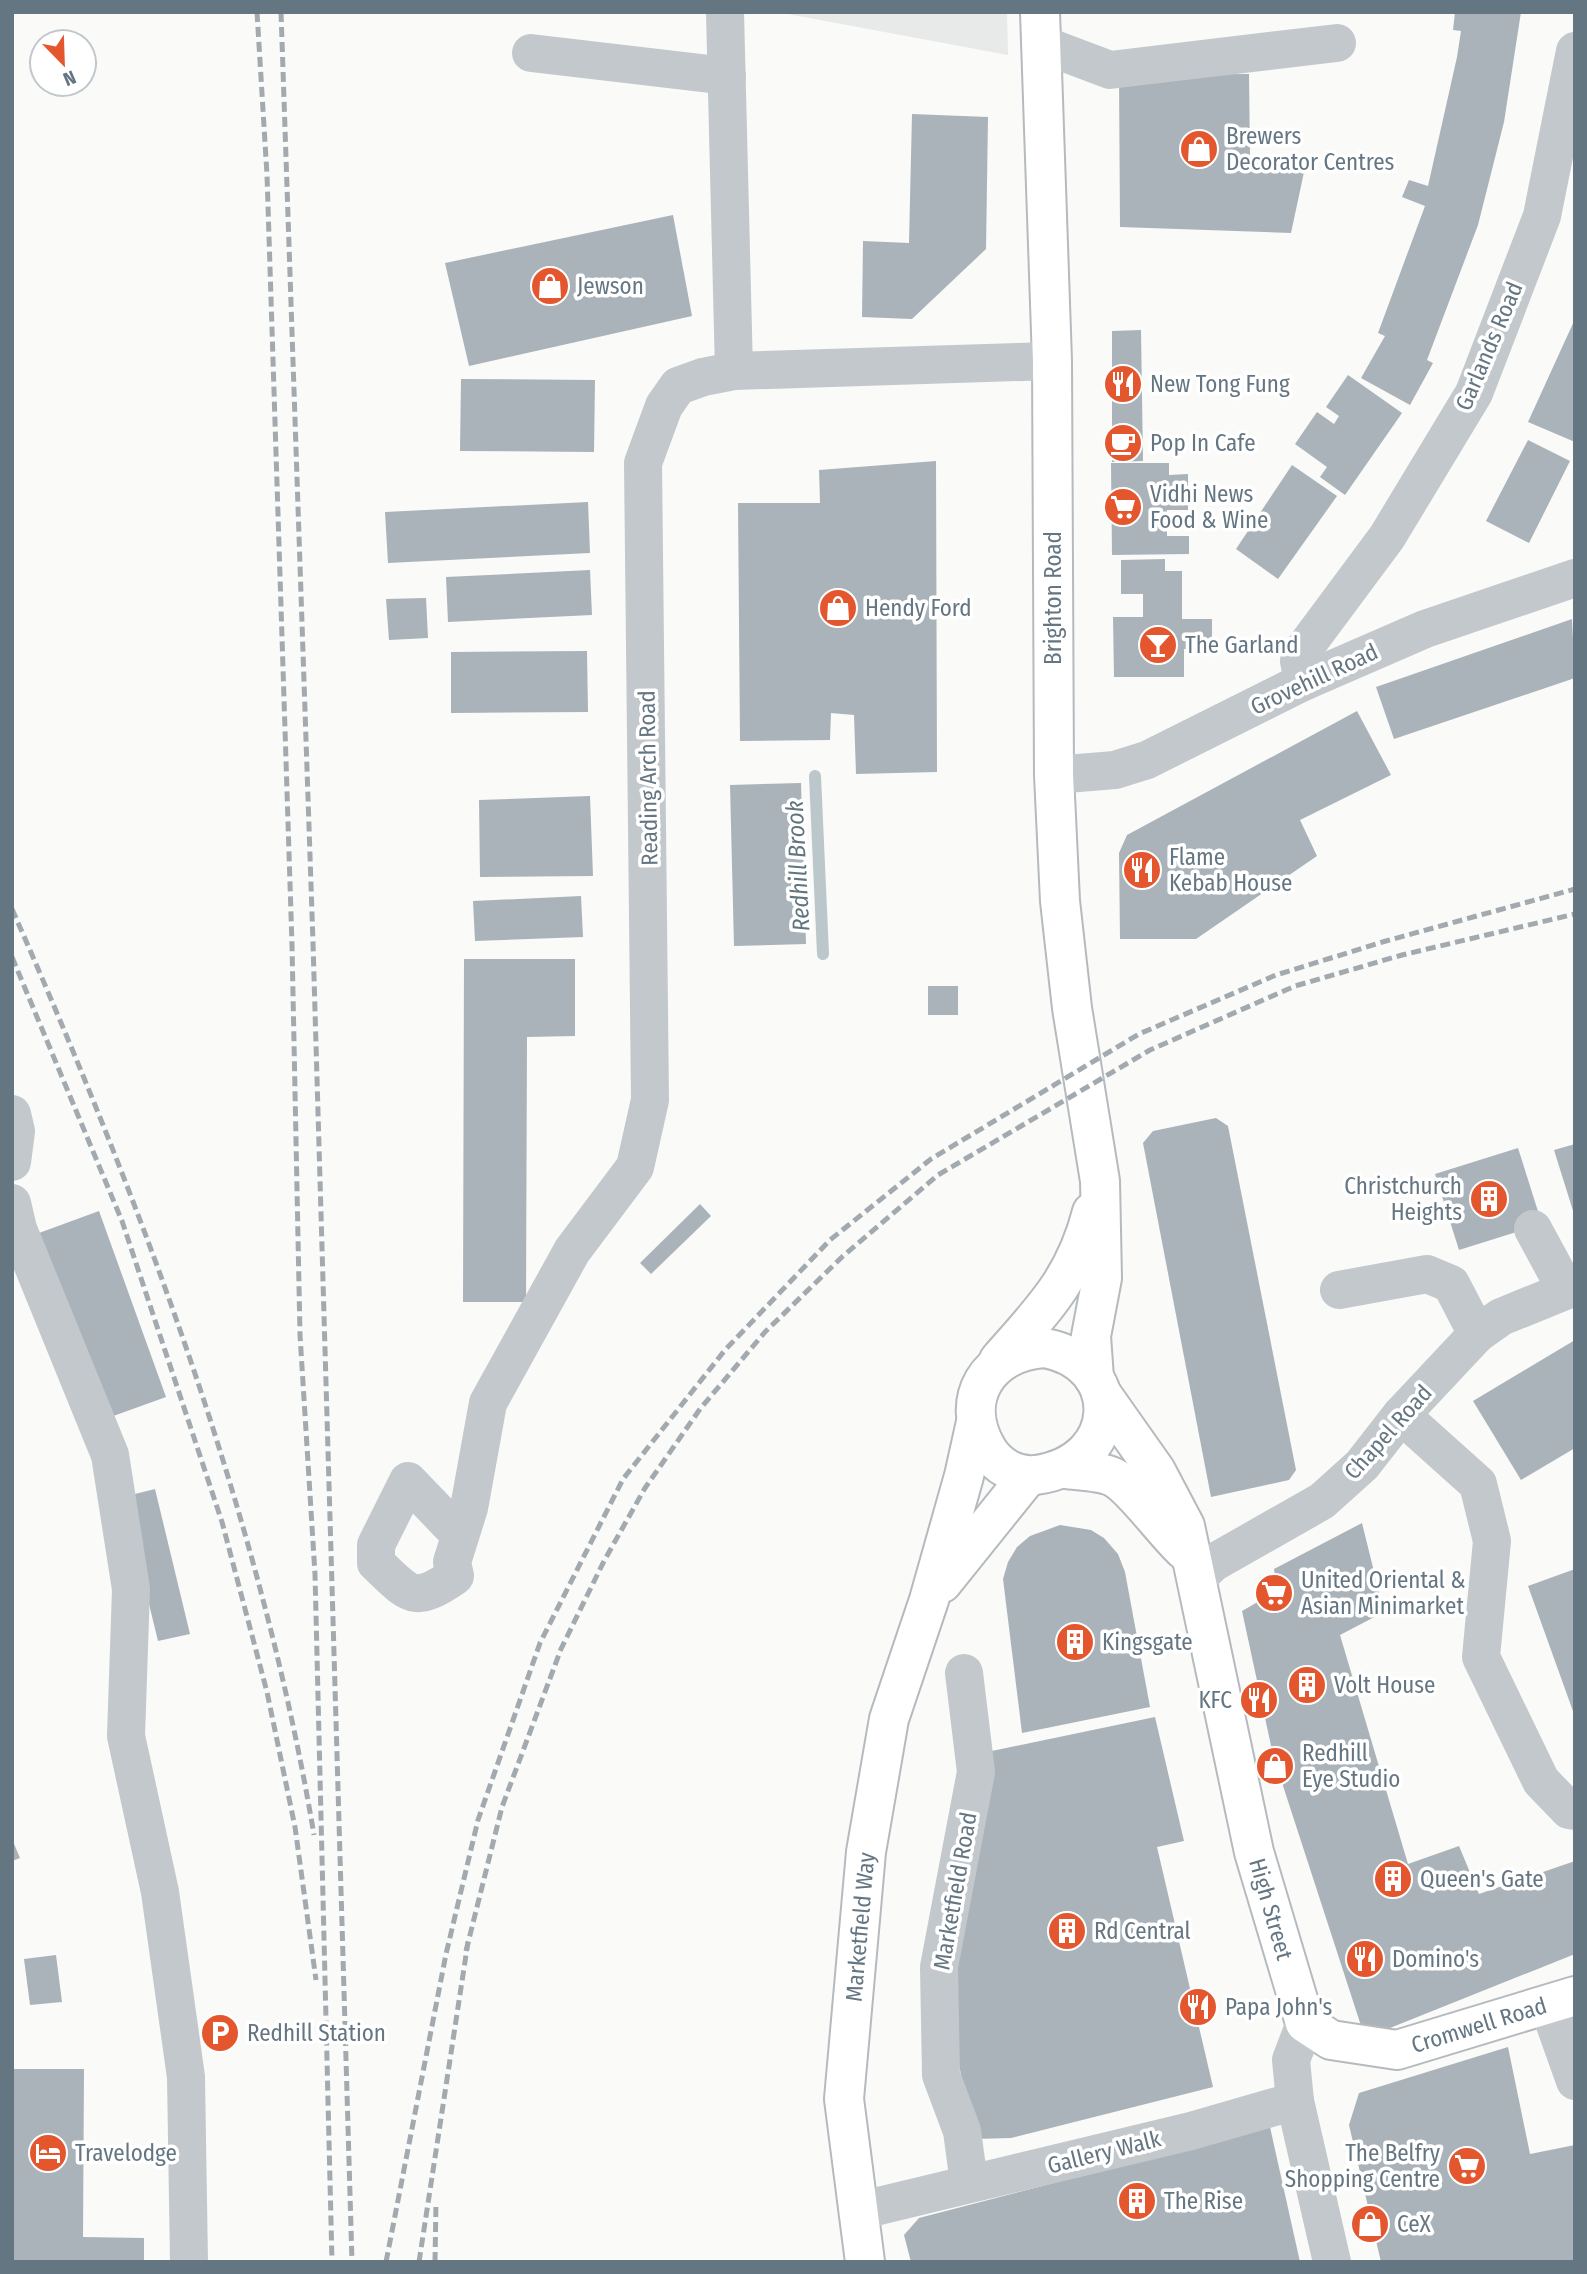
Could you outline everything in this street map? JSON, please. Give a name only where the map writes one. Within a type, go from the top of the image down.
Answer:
[{"type":"main road","name":"Brighton Road","points":[[1041,28],[1052,361],[1054,775],[1060,901],[1072,1008],[1100,1181],[1102,1278],[1091,1336],[1097,1386]]},
{"type":"main road","name":"Brighton Road","points":[[989,1372],[1058,1293],[1083,1245],[1100,1181]]},
{"type":"main road","points":[[1065,1469],[1091,1449],[1099,1433],[1103,1416],[1097,1386],[1080,1362],[1061,1351],[1044,1348],[1023,1349],[997,1363],[979,1390],[976,1422],[992,1457],[1006,1469],[1028,1476],[1065,1469],[1111,1476],[1128,1487],[1194,1566]]},
{"type":"main road","name":"High Street","points":[[1097,1386],[1156,1471],[1185,1526],[1254,1852],[1305,2023]]},
{"type":"main road","name":"Marketfield Way","points":[[865,2262],[844,2099],[866,1852],[890,1718],[929,1600],[964,1476],[976,1422]]},
{"type":"main road","name":"Marketfield Way","points":[[929,1600],[1028,1476]]},
{"type":"main road","name":"Cromwell Road","points":[[1305,2023],[1331,2040],[1397,2050],[1561,2001]]},
{"type":"street","points":[[725,12],[734,370]]},
{"type":"street","points":[[1041,28],[1110,70],[1337,43]]},
{"type":"street","name":"Garlands Road","points":[[1303,682],[1299,660],[1306,646],[1387,537],[1475,393],[1542,216],[1575,51]]},
{"type":"street","points":[[531,53],[727,76]]},
{"type":"street","name":"Reading Arch Road","points":[[464,1521],[488,1403],[572,1251],[635,1167],[650,1100],[643,463],[663,406],[678,386],[734,370],[1052,361]]},
{"type":"street","name":"Grovehill Road","points":[[1054,775],[1115,770],[1134,764],[1303,682],[1424,629],[1575,578]]},
{"type":"street","points":[[12,1114],[16,1131],[12,1162]]},
{"type":"street","points":[[12,1203],[18,1229],[110,1455],[131,1589],[126,1736],[160,1892],[186,2077],[189,2262]]},
{"type":"street","points":[[1533,1229],[1570,1289]]},
{"type":"street","points":[[1339,1290],[1427,1274],[1451,1284],[1477,1334]]},
{"type":"street","name":"Chapel Road","points":[[1194,1566],[1213,1563],[1322,1501],[1362,1465],[1401,1415],[1477,1334],[1501,1317],[1570,1289]]},
{"type":"street","points":[[1401,1415],[1478,1484],[1492,1541],[1481,1657],[1541,1780],[1569,1810],[1575,1811]]},
{"type":"street","name":"Marketfield Road","points":[[964,1672],[976,1772],[939,1967],[941,2075],[962,2131],[969,2183]]},
{"type":"street","points":[[1561,2001],[1575,2081]]},
{"type":"street","points":[[1305,2023],[1291,2060],[1295,2101],[1332,2262]]},
{"type":"street","name":"Gallery Walk","points":[[969,2183],[1191,2131],[1295,2101]]},
{"type":"street","points":[[858,2211],[969,2183]]},
{"type":"shaded area","points":[[777,12],[1007,12],[1008,55]]},
{"type":"building","points":[[1455,12],[1521,12],[1504,122],[1478,225],[1427,360],[1433,363],[1410,405],[1361,378],[1385,336],[1378,333],[1425,206],[1402,197],[1409,180],[1428,186],[1457,57],[1461,31],[1453,30]]},
{"type":"building","points":[[1249,74],[1250,156],[1307,158],[1291,233],[1120,227],[1119,75]]},
{"type":"building","points":[[912,114],[988,117],[986,249],[912,319],[862,317],[863,241],[909,243]]},
{"type":"building","points":[[673,215],[692,316],[469,366],[445,263]]},
{"type":"building","points":[[1575,319],[1575,442],[1528,422]]},
{"type":"building","points":[[1141,330],[1143,461],[1112,462],[1112,331]]},
{"type":"building","points":[[1348,375],[1402,413],[1345,495],[1320,477],[1327,467],[1295,444],[1317,412],[1334,424],[1339,416],[1326,407]]},
{"type":"building","points":[[461,379],[595,380],[594,452],[460,451]]},
{"type":"building","points":[[1528,440],[1570,461],[1529,543],[1486,521]]},
{"type":"building","name":"Hendy Ford","points":[[936,461],[937,772],[856,774],[854,715],[831,713],[830,740],[740,741],[738,503],[820,503],[819,470]]},
{"type":"building","points":[[1111,463],[1169,463],[1169,475],[1188,474],[1188,510],[1167,510],[1167,536],[1189,536],[1189,554],[1112,555]]},
{"type":"building","points":[[1292,465],[1337,496],[1278,579],[1236,549]]},
{"type":"building","points":[[588,502],[590,553],[388,563],[385,512]]},
{"type":"building","points":[[1165,559],[1165,571],[1182,571],[1182,619],[1212,619],[1212,649],[1184,649],[1184,677],[1114,677],[1113,617],[1143,617],[1143,594],[1121,594],[1121,560]]},
{"type":"building","points":[[590,570],[592,615],[448,622],[446,577]]},
{"type":"building","points":[[426,598],[428,638],[389,640],[386,599]]},
{"type":"building","points":[[1572,619],[1575,678],[1394,739],[1376,687]]},
{"type":"building","points":[[587,651],[588,712],[451,713],[451,652]]},
{"type":"building","points":[[1357,711],[1391,775],[1300,820],[1317,856],[1196,939],[1120,939],[1119,853],[1127,835]]},
{"type":"building","points":[[801,783],[806,944],[734,946],[730,785]]},
{"type":"building","points":[[590,796],[593,876],[480,877],[479,800]]},
{"type":"building","points":[[581,896],[583,937],[475,941],[473,901]]},
{"type":"building","points":[[464,959],[575,959],[575,1036],[527,1037],[526,1302],[463,1302]]},
{"type":"building","points":[[928,986],[958,986],[958,1015],[928,1015]]},
{"type":"building","points":[[1216,1118],[1228,1126],[1296,1470],[1289,1480],[1211,1497],[1143,1143],[1153,1131]]},
{"type":"building","points":[[1575,1144],[1575,1214],[1574,1214],[1554,1150]]},
{"type":"building","name":"Christchurch Heights","points":[[1518,1148],[1542,1224],[1459,1250],[1435,1174]]},
{"type":"building","points":[[700,1204],[711,1216],[651,1274],[640,1263]]},
{"type":"building","points":[[99,1211],[166,1397],[105,1419],[39,1233]]},
{"type":"building","points":[[1575,1340],[1575,1448],[1521,1480],[1473,1401]]},
{"type":"building","points":[[155,1489],[190,1634],[158,1641],[123,1497]]},
{"type":"building","name":"Queen's Gate","points":[[1362,1523],[1384,1612],[1340,1635],[1408,1864],[1459,1846],[1479,1894],[1575,1861],[1575,1954],[1365,2038],[1273,1755],[1242,1611],[1277,1591],[1274,1569]]},
{"type":"building","name":"Kingsgate","points":[[1060,1525],[1091,1530],[1104,1538],[1118,1554],[1125,1572],[1150,1707],[1022,1733],[1003,1579],[1008,1562],[1017,1547],[1030,1536]]},
{"type":"building","points":[[1575,1569],[1575,1714],[1574,1714],[1528,1586]]},
{"type":"building","name":"Rd Central","points":[[1155,1717],[1184,1841],[1157,1847],[1213,2087],[1011,2138],[974,2139],[955,2045],[950,1985],[987,1752]]},
{"type":"building","points":[[12,1839],[20,1858],[12,1861]]},
{"type":"building","points":[[56,1955],[62,2002],[30,2005],[24,1959]]},
{"type":"building","name":"The Belfry Shopping Centre","points":[[1508,2047],[1530,2154],[1575,2145],[1575,2262],[1381,2262],[1349,2125],[1359,2093]]},
{"type":"building","name":"Travelodge","points":[[12,2069],[84,2069],[83,2237],[144,2238],[144,2262],[12,2262]]},
{"type":"building","name":"The Rise","points":[[1270,2127],[1300,2262],[911,2262],[904,2235],[919,2218]]},
{"type":"waterway","name":"Redhill Brook","points":[[815,776],[823,954]]},
{"type":"railway","points":[[257,12],[267,175],[292,945],[300,1335],[315,1574],[332,2262]]},
{"type":"railway","points":[[281,12],[313,943],[352,2262]]},
{"type":"railway","points":[[386,2262],[446,1954],[478,1820],[540,1643],[623,1479],[725,1350],[830,1240],[931,1159],[1139,1034],[1276,975],[1386,941],[1575,889]]},
{"type":"railway","points":[[12,909],[106,1133],[192,1363],[263,1598],[291,1717],[314,1835]]},
{"type":"railway","points":[[466,1951],[502,1807],[561,1649],[604,1561],[645,1488],[700,1409],[765,1332],[843,1256],[938,1175],[1150,1050],[1295,986],[1402,955],[1575,914]]},
{"type":"railway","points":[[12,957],[122,1221],[222,1522],[267,1692],[295,1827],[316,1980]]},
{"type":"railway","points":[[419,2262],[468,1942]]},
{"type":"railway","points":[[435,2262],[436,2202]]},
{"type":"place","name":"Brewers Decorator Centres","points":[[1199,149]]},
{"type":"place","name":"Jewson","points":[[550,286]]},
{"type":"place","name":"New Tong Fung","points":[[1123,384]]},
{"type":"place","name":"Pop In Cafe","points":[[1123,443]]},
{"type":"place","name":"Vidhi News Food & Wine","points":[[1123,507]]},
{"type":"place","name":"Hendy Ford","points":[[838,608]]},
{"type":"place","name":"The Garland","points":[[1158,645]]},
{"type":"place","name":"Flame Kebab House","points":[[1142,870]]},
{"type":"place","name":"Christchurch Heights","points":[[1489,1199]]},
{"type":"place","name":"United Oriental & Asian Minimarket","points":[[1274,1593]]},
{"type":"place","name":"Kingsgate","points":[[1075,1642]]},
{"type":"place","name":"Volt House","points":[[1307,1685]]},
{"type":"place","name":"KFC","points":[[1259,1700]]},
{"type":"place","name":"Redhill Eye Studio","points":[[1275,1766]]},
{"type":"place","name":"Queen's Gate","points":[[1393,1879]]},
{"type":"place","name":"Rd Central","points":[[1067,1931]]},
{"type":"place","name":"Domino's","points":[[1365,1959]]},
{"type":"place","name":"Papa John's","points":[[1198,2007]]},
{"type":"place","name":"Redhill Station","points":[[220,2033]]},
{"type":"place","name":"Travelodge","points":[[48,2153]]},
{"type":"place","name":"The Belfry Shopping Centre","points":[[1467,2166]]},
{"type":"place","name":"The Rise","points":[[1137,2201]]},
{"type":"place","name":"CeX","points":[[1370,2224]]}]
